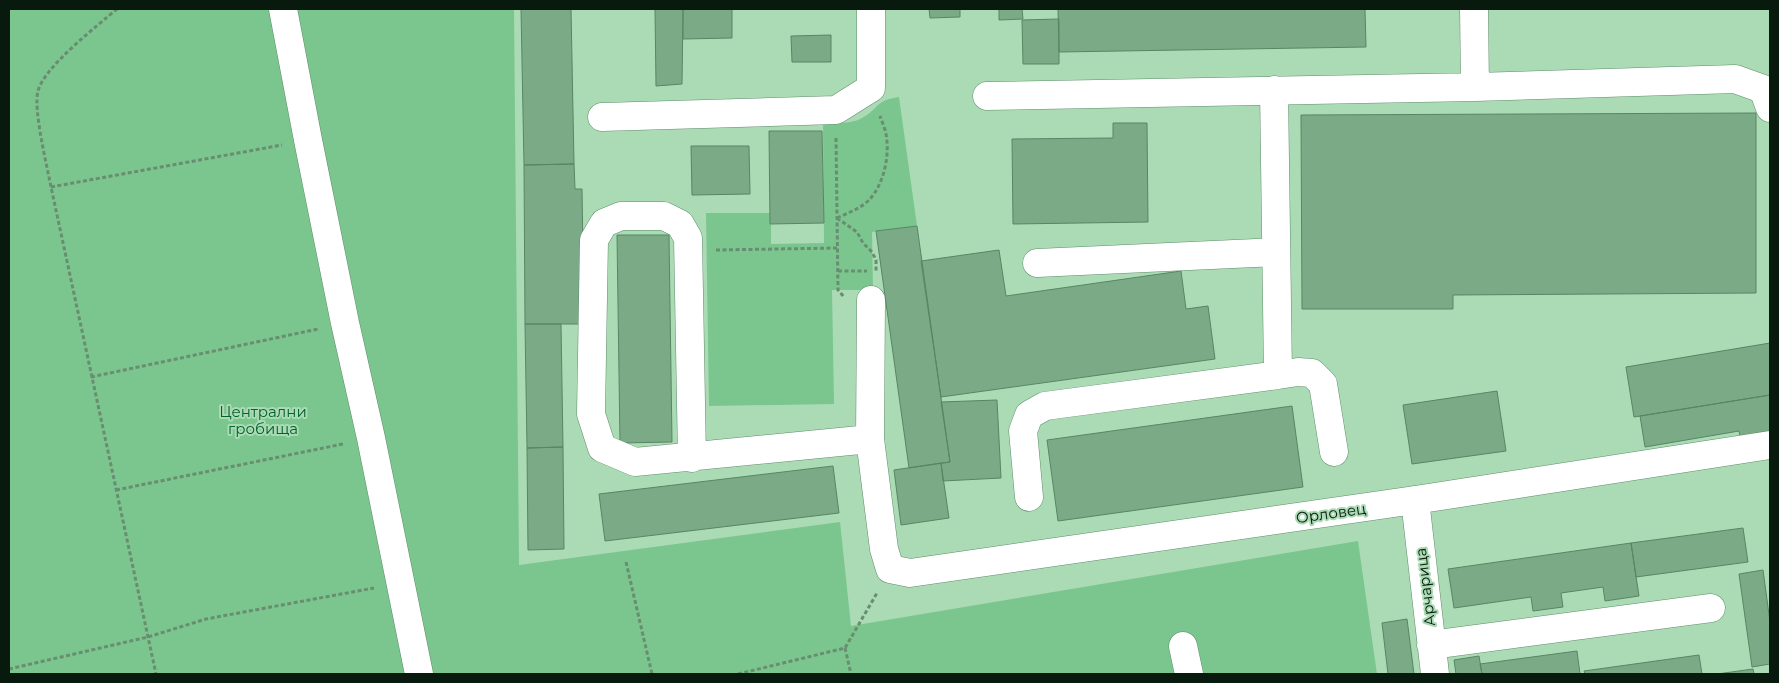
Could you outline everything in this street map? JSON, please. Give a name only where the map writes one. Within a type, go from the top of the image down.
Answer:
[{"type":"street","points":[[283,9],[345,323],[371,438],[419,674]]},
{"type":"street","points":[[602,117],[836,110],[871,88],[871,9]]},
{"type":"street","points":[[1474,9],[1475,87]]},
{"type":"street","points":[[987,96],[1475,87],[1735,79],[1763,89],[1770,108]]},
{"type":"street","points":[[1274,90],[1278,375]]},
{"type":"street","points":[[692,458],[688,238],[680,224],[664,216],[621,216],[604,223],[594,240],[591,414],[602,448],[636,462],[692,458],[870,439]]},
{"type":"street","points":[[1037,264],[1276,252]]},
{"type":"street","points":[[871,300],[870,439],[884,550],[890,569]]},
{"type":"street","points":[[1029,497],[1023,431],[1029,415],[1045,406],[1298,372],[1312,373],[1323,384],[1334,452]]},
{"type":"street","name":"Орловец","points":[[890,569],[910,573],[1415,500],[1770,445]]},
{"type":"street","name":"Арчарица","points":[[1415,500],[1435,674]]},
{"type":"street","points":[[1432,645],[1711,608]]},
{"type":"street","points":[[1183,646],[1189,674]]},
{"type":"path","points":[[117,9],[47,72],[37,92],[37,109],[51,186],[156,674]]},
{"type":"path","points":[[837,218],[857,210],[869,200],[878,188],[884,172],[886,134],[871,88]]},
{"type":"path","points":[[836,110],[837,248],[838,290],[848,301],[871,300],[877,289],[876,260],[857,232],[837,218]]},
{"type":"path","points":[[51,186],[308,140]]},
{"type":"path","points":[[689,250],[837,248]]},
{"type":"path","points":[[838,271],[876,270]]},
{"type":"path","points":[[92,377],[345,323]]},
{"type":"path","points":[[116,490],[371,438]]},
{"type":"path","points":[[626,562],[652,674]]},
{"type":"path","points":[[852,674],[845,648],[890,569]]},
{"type":"path","points":[[9,669],[148,637],[206,619],[368,588],[400,586]]},
{"type":"path","points":[[738,674],[845,648]]},
{"type":"green space","name":"Централни гробища","points":[[9,9],[514,9],[519,565],[840,522],[851,626],[1358,541],[1377,674],[9,674]]},
{"type":"green space","points":[[899,97],[917,226],[872,232],[873,290],[832,290],[834,404],[709,406],[706,213],[771,213],[771,244],[824,243],[823,123],[843,123],[858,120],[885,100]]},
{"type":"building","points":[[521,9],[571,9],[574,164],[524,165]]},
{"type":"building","points":[[655,9],[683,9],[682,84],[656,86]]},
{"type":"building","points":[[683,9],[732,9],[732,38],[683,39]]},
{"type":"building","points":[[929,9],[960,9],[960,17],[930,18]]},
{"type":"building","points":[[999,9],[1022,9],[1023,19],[999,20]]},
{"type":"building","points":[[1058,9],[1365,9],[1366,47],[1059,52]]},
{"type":"building","points":[[1059,19],[1059,64],[1023,64],[1022,20]]},
{"type":"building","points":[[831,35],[831,62],[792,62],[791,36]]},
{"type":"building","points":[[1756,113],[1756,293],[1453,295],[1453,309],[1302,309],[1301,115]]},
{"type":"building","points":[[1113,123],[1147,123],[1148,222],[1013,224],[1012,139],[1113,138]]},
{"type":"building","points":[[769,131],[822,131],[824,223],[770,224]]},
{"type":"building","points":[[691,146],[749,146],[750,194],[692,195]]},
{"type":"building","points":[[574,164],[575,189],[582,189],[584,324],[525,324],[524,165]]},
{"type":"building","points":[[917,226],[950,462],[909,468],[876,231]]},
{"type":"building","points":[[617,235],[669,235],[672,442],[620,443]]},
{"type":"building","points":[[999,250],[1006,296],[1181,271],[1186,309],[1208,306],[1215,359],[941,397],[921,261]]},
{"type":"building","points":[[525,324],[561,324],[563,447],[527,448]]},
{"type":"building","points":[[1770,343],[1770,395],[1634,417],[1626,367]]},
{"type":"building","points":[[1497,391],[1506,451],[1412,464],[1403,405]]},
{"type":"building","points":[[1770,395],[1770,431],[1740,436],[1739,431],[1645,447],[1640,416]]},
{"type":"building","points":[[997,400],[1001,478],[943,481],[941,463],[950,462],[941,402]]},
{"type":"building","points":[[1292,406],[1303,487],[1058,521],[1047,440]]},
{"type":"building","points":[[563,447],[564,549],[528,550],[527,448]]},
{"type":"building","points":[[941,463],[949,518],[901,525],[894,470]]},
{"type":"building","points":[[833,466],[839,513],[605,541],[599,494]]},
{"type":"building","points":[[1743,528],[1748,562],[1636,577],[1631,543]]},
{"type":"building","points":[[1631,543],[1639,596],[1605,601],[1603,587],[1561,593],[1563,607],[1533,611],[1531,597],[1454,608],[1448,569]]},
{"type":"building","points":[[1763,570],[1770,622],[1770,664],[1752,667],[1739,574]]},
{"type":"building","points":[[1407,619],[1414,674],[1388,674],[1382,623]]},
{"type":"building","points":[[1577,651],[1580,674],[1482,674],[1480,664]]},
{"type":"building","points":[[1699,655],[1702,674],[1585,674],[1584,671]]},
{"type":"building","points":[[1479,656],[1482,674],[1456,674],[1454,660]]},
{"type":"building","points":[[1753,669],[1754,674],[1717,674]]}]
